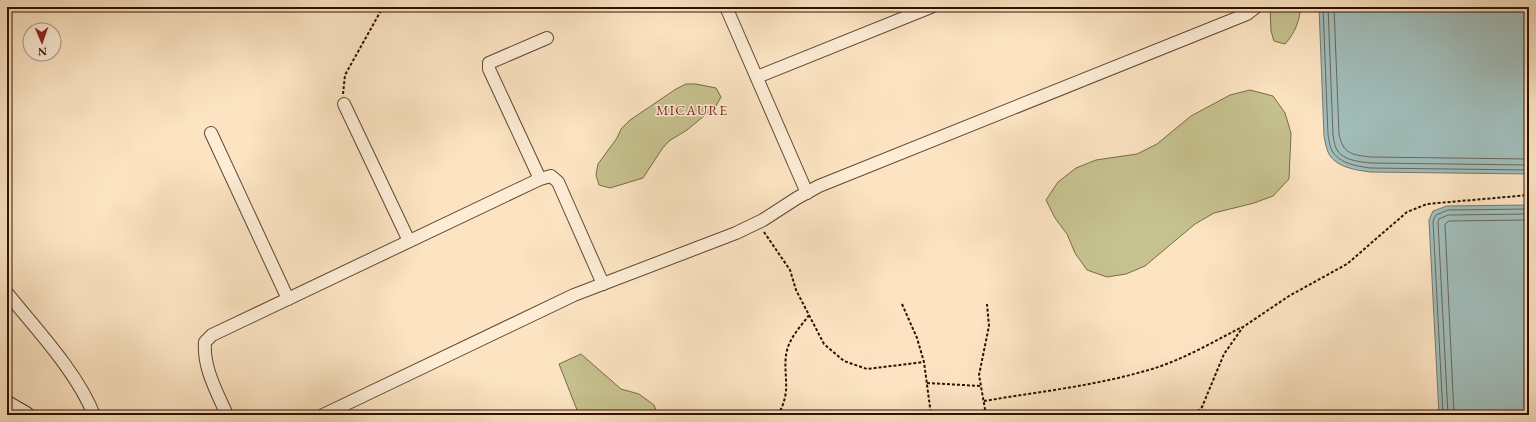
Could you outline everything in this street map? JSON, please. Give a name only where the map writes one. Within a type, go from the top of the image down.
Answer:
[{"type":"street","points":[[726,7],[807,193]]},
{"type":"street","points":[[756,77],[931,7]]},
{"type":"street","points":[[323,415],[574,295],[736,233],[757,223],[807,193],[921,145],[1247,14],[1256,7]]},
{"type":"street","points":[[540,179],[488,65],[489,63],[547,38]]},
{"type":"street","points":[[344,104],[409,241]]},
{"type":"street","points":[[211,133],[288,299]]},
{"type":"street","points":[[227,415],[207,368],[204,350],[205,342],[212,335],[540,179],[551,176],[558,182],[603,284]]},
{"type":"street","points":[[7,292],[69,370],[84,394],[94,415]]},
{"type":"street","points":[[7,404],[26,415]]},
{"type":"path","points":[[344,104],[343,89],[345,75],[383,7]]},
{"type":"path","points":[[984,401],[1083,385],[1145,371],[1174,361],[1243,327],[1290,296],[1347,264],[1407,212],[1427,204],[1529,195]]},
{"type":"path","points":[[757,223],[790,270],[796,290],[824,344],[844,361],[867,369],[924,362]]},
{"type":"path","points":[[902,304],[917,338],[924,362],[931,415]]},
{"type":"path","points":[[986,415],[979,375],[989,326],[987,304]]},
{"type":"path","points":[[778,415],[786,392],[785,365],[788,347],[809,315]]},
{"type":"path","points":[[1194,415],[1202,407],[1224,354],[1243,327]]},
{"type":"path","points":[[927,383],[981,386]]},
{"type":"shaded area","points":[[1270,7],[1301,7],[1296,27],[1285,44],[1274,41],[1271,31]]},
{"type":"shaded area","points":[[686,84],[696,84],[716,88],[721,97],[716,106],[687,130],[669,141],[643,178],[610,188],[599,185],[596,175],[598,164],[617,138],[621,129],[630,120],[676,89]]},
{"type":"shaded area","points":[[1250,90],[1273,96],[1285,113],[1291,133],[1289,179],[1273,196],[1254,203],[1214,213],[1195,224],[1145,266],[1126,274],[1107,277],[1087,270],[1075,253],[1067,234],[1055,218],[1046,200],[1058,182],[1076,168],[1096,160],[1137,154],[1157,144],[1191,116],[1230,95]]},
{"type":"shaded area","points":[[581,354],[621,389],[639,394],[654,405],[658,415],[579,415],[559,364]]},
{"type":"water","points":[[1319,7],[1529,7],[1529,174],[1370,172],[1346,167],[1335,161],[1328,152],[1324,136]]},
{"type":"water","points":[[1529,205],[1529,415],[1439,415],[1429,220],[1433,211],[1447,206]]},
{"type":"district","name":"MICAURE","points":[[692,110]]}]
